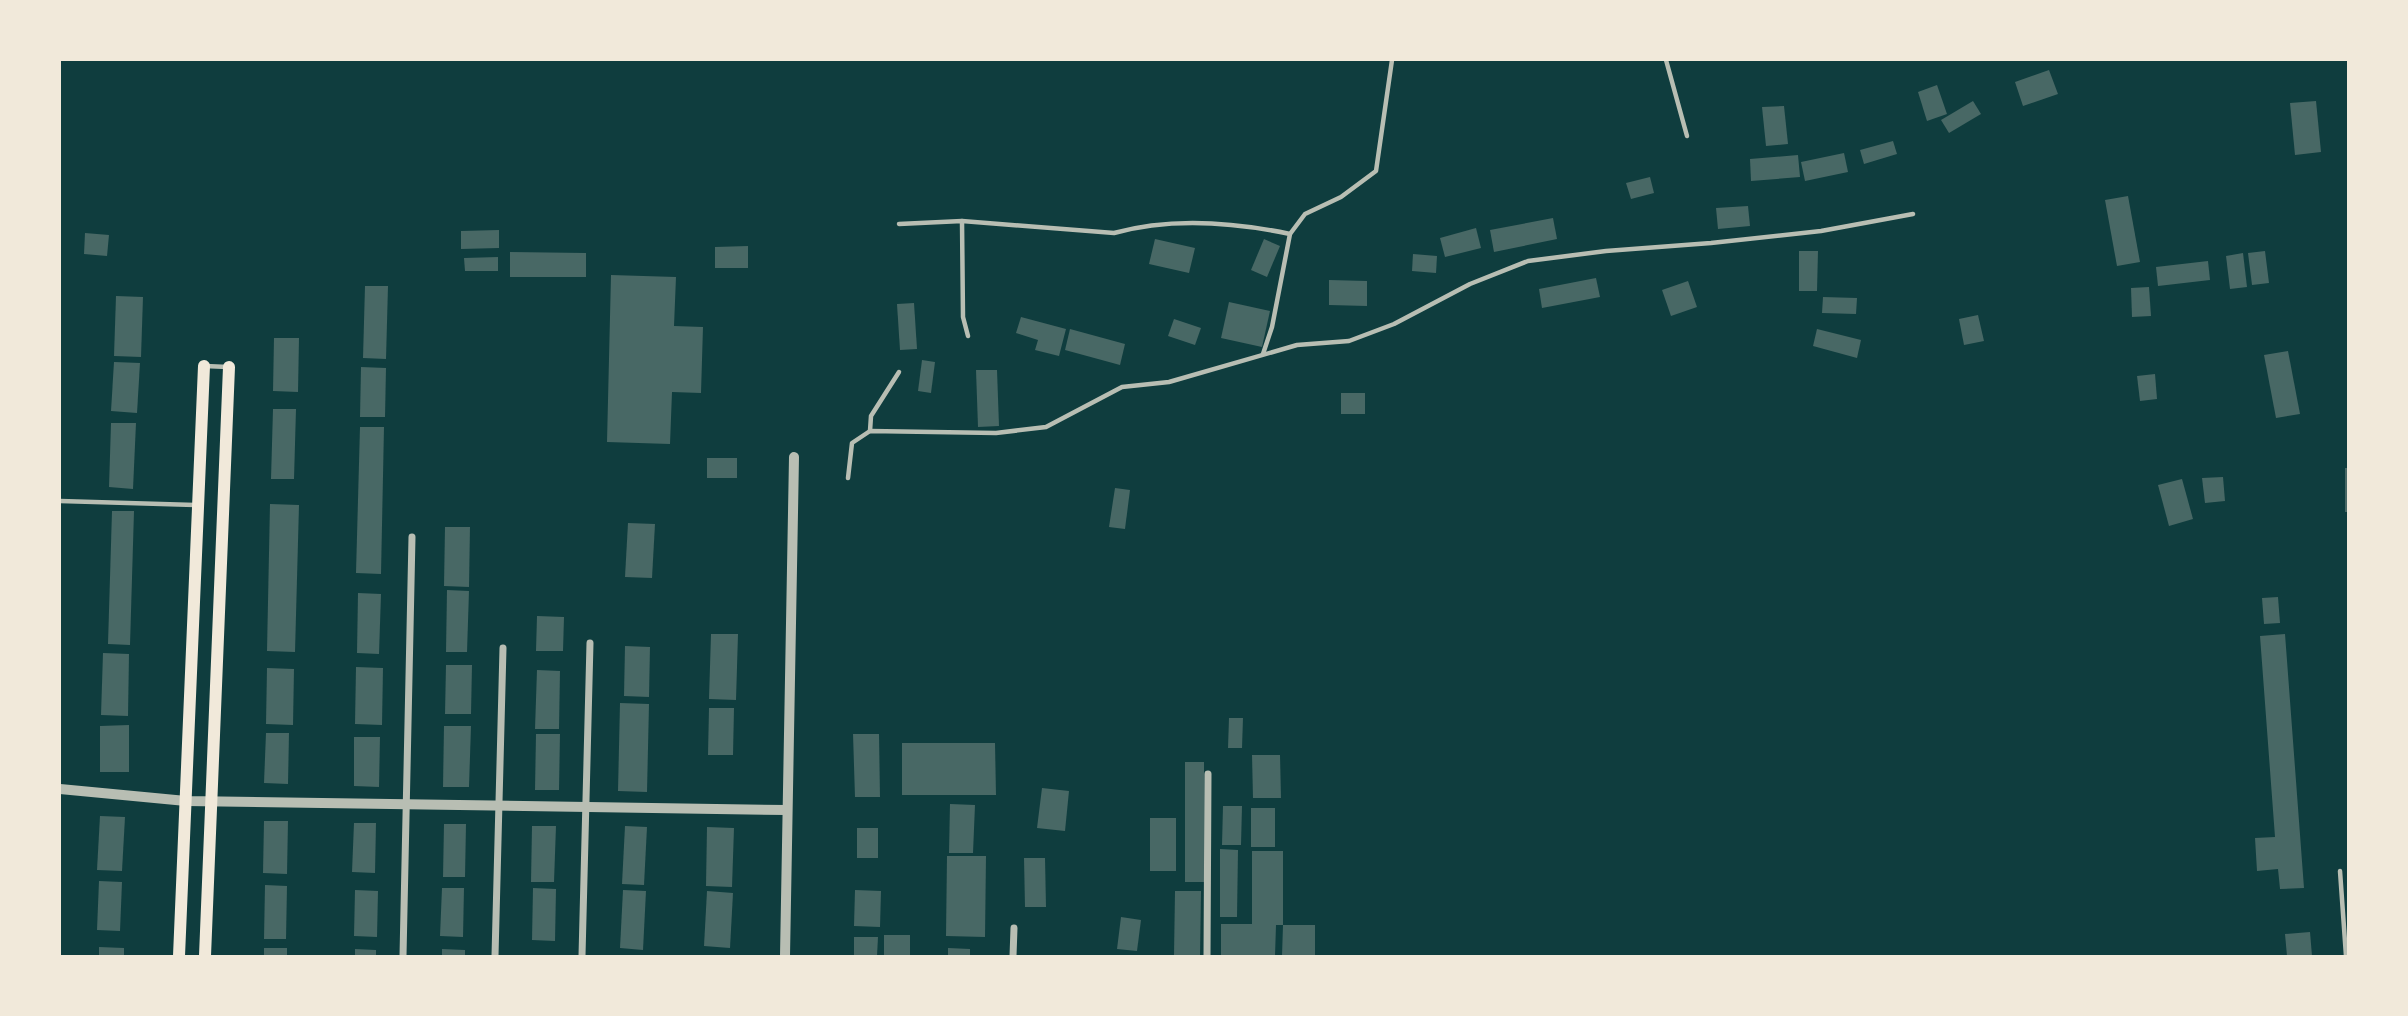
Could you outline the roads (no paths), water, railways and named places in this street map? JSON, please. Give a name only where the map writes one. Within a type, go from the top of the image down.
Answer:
[{"type":"main road","points":[[179,957],[204,366]]},
{"type":"main road","points":[[205,957],[229,367]]},
{"type":"street","points":[[785,957],[794,457]]},
{"type":"street","points":[[403,957],[412,537]]},
{"type":"street","points":[[582,957],[590,643]]},
{"type":"street","points":[[495,957],[503,648]]},
{"type":"street","points":[[1207,957],[1208,774]]},
{"type":"street","points":[[60,789],[211,802],[787,810]]},
{"type":"street","points":[[1013,957],[1014,928]]},
{"type":"lane","points":[[1263,355],[1272,327],[1290,233],[1305,214],[1341,197],[1376,171],[1392,60]]},
{"type":"lane","points":[[1666,60],[1687,136]]},
{"type":"lane","points":[[848,478],[852,443],[870,430],[996,433],[1046,427],[1122,387],[1169,382],[1297,345],[1349,341],[1394,324],[1470,284],[1528,261],[1821,231],[1913,214]]},
{"type":"lane","points":[[898,224],[962,221],[1114,233],[1131,228],[1165,225],[1248,225],[1290,233]]},
{"type":"lane","points":[[962,221],[963,317],[968,336]]},
{"type":"lane","points":[[204,366],[229,367]]},
{"type":"lane","points":[[870,430],[871,416],[899,372]]},
{"type":"lane","points":[[60,500],[198,505]]},
{"type":"lane","points":[[2340,871],[2346,957]]}]
